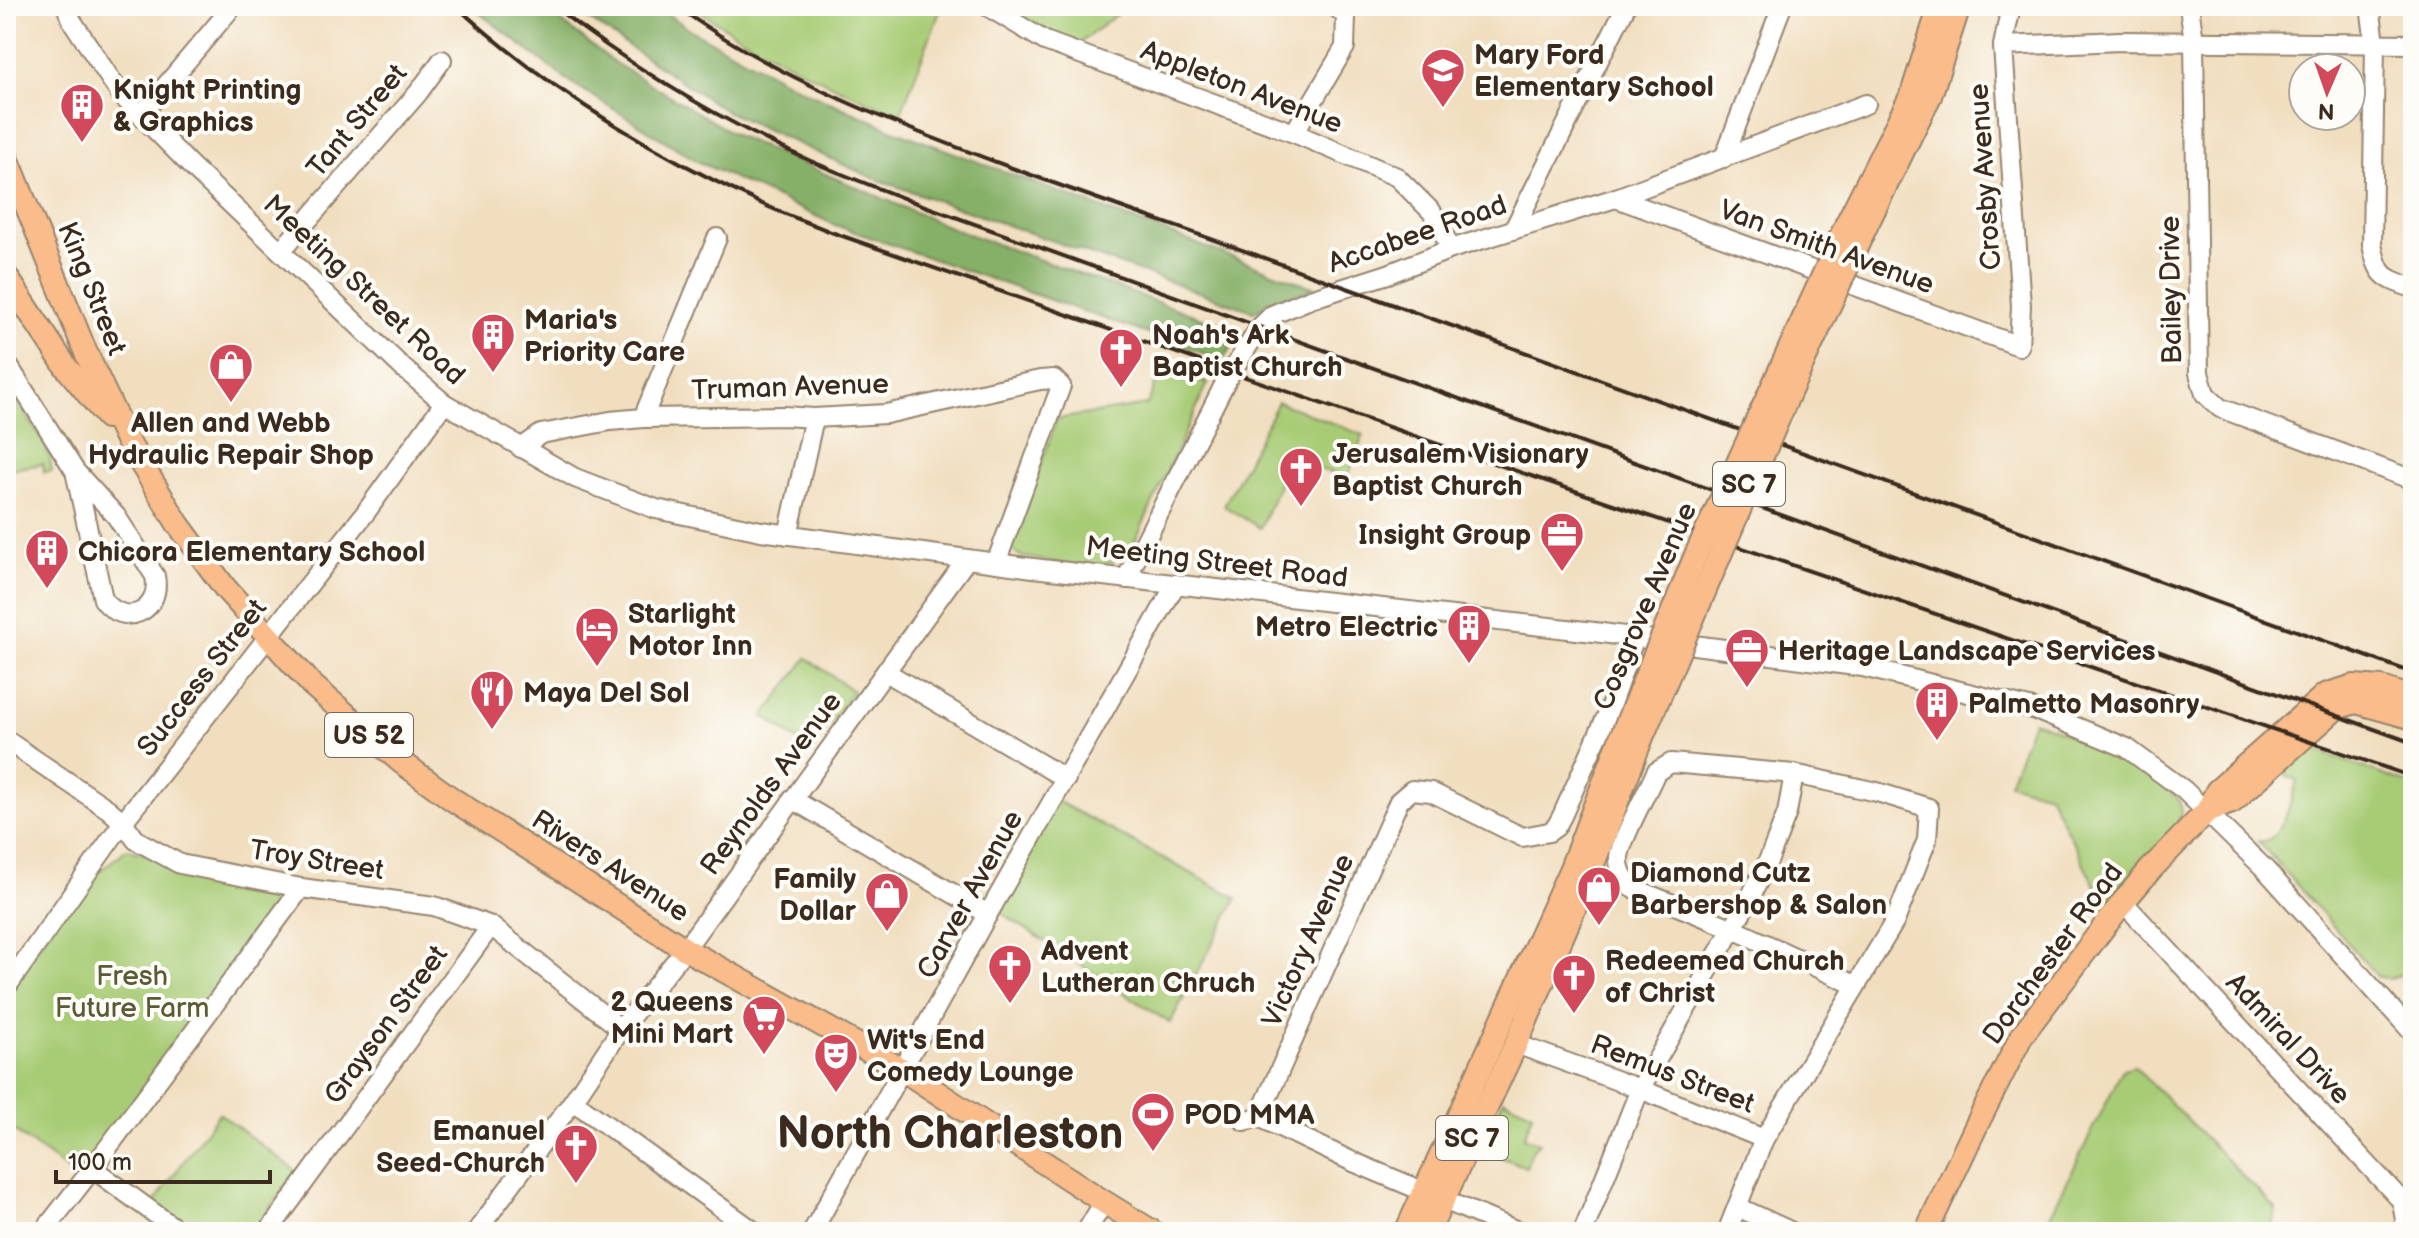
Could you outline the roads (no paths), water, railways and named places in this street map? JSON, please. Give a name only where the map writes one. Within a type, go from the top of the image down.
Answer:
[{"type":"main road","name":"Cosgrove Avenue","points":[[1406,1232],[1432,1196],[1516,1044],[1590,872],[1631,738],[1696,555],[1856,226],[1912,94],[1940,6]]},
{"type":"main road","name":"Cosgrove Avenue","points":[[1856,226],[1930,96],[1959,6]]},
{"type":"main road","name":"King Street","points":[[6,155],[86,353],[128,442]]},
{"type":"main road","name":"US 52","points":[[6,276],[66,367],[128,442]]},
{"type":"main road","name":"Rivers Avenue","points":[[128,442],[178,524],[225,588],[312,685],[400,761],[452,799],[685,949],[903,1070],[1153,1232]]},
{"type":"main road","name":"Dorchester Road","points":[[1926,1232],[2022,1035],[2123,902],[2207,811],[2217,791],[2325,695],[2354,686],[2382,688],[2413,698]]},
{"type":"main road","name":"Dorchester Road","points":[[2207,811],[2232,802],[2336,708],[2356,702],[2413,718]]},
{"type":"main road","name":"Cosgrove Avenue","points":[[1428,1232],[1432,1196],[1572,866],[1631,738]]},
{"type":"street","name":"Meeting Street Road","points":[[60,6],[69,14],[121,95],[403,368],[444,403],[575,478],[656,509],[788,535],[1126,579],[1635,637],[1863,667],[2033,709],[2127,748],[2184,790],[2265,869],[2413,1033]]},
{"type":"street","points":[[141,115],[233,6]]},
{"type":"street","name":"Appleton Avenue","points":[[987,6],[1045,41],[1294,133],[1397,177],[1432,212],[1451,249]]},
{"type":"street","points":[[1294,133],[1345,47],[1346,16],[1335,6]]},
{"type":"street","points":[[1514,229],[1626,6]]},
{"type":"street","points":[[1724,158],[1782,6]]},
{"type":"street","name":"Crosby Avenue","points":[[2011,6],[2003,46],[2021,306],[2019,346]]},
{"type":"street","name":"Bailey Drive","points":[[2189,6],[2194,41],[2199,373],[2205,394],[2220,408],[2413,480]]},
{"type":"street","points":[[2370,6],[2375,43],[2372,244],[2376,266],[2386,279],[2413,288]]},
{"type":"street","points":[[2003,46],[2120,41],[2413,44]]},
{"type":"street","name":"Tant Street","points":[[281,251],[418,93],[442,60]]},
{"type":"street","name":"Accabee Road","points":[[1126,579],[1227,379],[1260,327],[1272,315],[1451,249],[1616,198],[1866,104]]},
{"type":"street","name":"Van Smith Avenue","points":[[1616,198],[2019,346]]},
{"type":"street","points":[[643,418],[717,238]]},
{"type":"street","points":[[6,362],[75,471],[116,516],[155,576],[157,585],[153,601],[140,612],[123,615],[108,607],[103,599],[75,471]]},
{"type":"street","name":"Truman Avenue","points":[[521,448],[541,434],[563,428],[643,418],[814,418],[886,414],[1054,379],[1061,386],[996,563]]},
{"type":"street","name":"Success Street","points":[[6,988],[123,822],[366,512],[444,403]]},
{"type":"street","points":[[788,535],[814,418]]},
{"type":"street","name":"Reynolds Avenue","points":[[476,1232],[573,1101],[621,1029],[685,949],[967,559]]},
{"type":"street","name":"Carver Avenue","points":[[812,1232],[1176,584]]},
{"type":"street","name":"Victory Avenue","points":[[1432,1196],[1252,1119],[1399,801],[1412,790],[1431,792],[1522,837],[1549,832],[1562,816],[1595,742],[1635,637]]},
{"type":"street","points":[[886,672],[1066,779]]},
{"type":"street","name":"Troy Street","points":[[6,740],[108,809],[123,822],[136,840],[173,861],[301,888],[434,906],[491,926],[621,1029]]},
{"type":"street","points":[[1727,1232],[1764,1139],[1895,921],[1927,840],[1929,808],[1877,792],[1794,774],[1671,763],[1656,772],[1619,857],[1624,879],[1631,887],[1731,928],[1855,985]]},
{"type":"street","points":[[1583,1232],[1640,1089],[1750,898],[1787,813],[1794,774]]},
{"type":"street","points":[[792,799],[988,914]]},
{"type":"street","points":[[43,1232],[301,888]]},
{"type":"street","name":"Admiral Drive","points":[[2123,902],[2408,1207]]},
{"type":"street","name":"Grayson Street","points":[[268,1232],[491,926]]},
{"type":"street","name":"Remus Street","points":[[1516,1044],[1764,1139]]},
{"type":"street","points":[[573,1101],[755,1232]]},
{"type":"street","points":[[92,1168],[180,1232]]},
{"type":"street","points":[[1432,1196],[1520,1232]]},
{"type":"street","points":[[1086,1232],[1104,1202]]},
{"type":"street","points":[[1738,1207],[1792,1232]]},
{"type":"street","points":[[2407,1232],[2408,1207]]},
{"type":"railway","points":[[456,6],[560,89],[634,137],[712,180],[831,232],[1420,438],[2413,777]]},
{"type":"railway","points":[[553,6],[643,70],[706,108],[844,175],[2413,743]]},
{"type":"railway","points":[[676,6],[796,78],[968,152],[2413,673]]},
{"type":"place","name":"Mary Ford Elementary School","points":[[1443,109]]},
{"type":"place","name":"Knight Printing & Graphics","points":[[82,144]]},
{"type":"place","name":"Maria's Priority Care","points":[[493,374]]},
{"type":"place","name":"Noah's Ark Baptist Church","points":[[1121,389]]},
{"type":"place","name":"Allen and Webb Hydraulic Repair Shop","points":[[231,404]]},
{"type":"place","name":"Jerusalem Visionary Baptist Church","points":[[1301,508]]},
{"type":"place","name":"Insight Group","points":[[1562,573]]},
{"type":"place","name":"Chicora Elementary School","points":[[47,590]]},
{"type":"place","name":"Metro Electric","points":[[1469,665]]},
{"type":"place","name":"Starlight Motor Inn","points":[[597,668]]},
{"type":"place","name":"Heritage Landscape Services","points":[[1747,689]]},
{"type":"place","name":"Maya Del Sol","points":[[492,731]]},
{"type":"place","name":"Palmetto Masonry","points":[[1937,742]]},
{"type":"place","name":"Diamond Cutz Barbershop & Salon","points":[[1599,927]]},
{"type":"place","name":"Family Dollar","points":[[887,933]]},
{"type":"place","name":"Advent Lutheran Chruch","points":[[1010,1005]]},
{"type":"place","name":"Redeemed Church of Christ","points":[[1574,1015]]},
{"type":"place","name":"2 Queens Mini Mart","points":[[764,1056]]},
{"type":"place","name":"Wit's End Comedy Lounge","points":[[836,1094]]},
{"type":"place","name":"POD MMA","points":[[1153,1153]]},
{"type":"place","name":"Emanuel Seed-Church","points":[[576,1185]]},
{"type":"district","name":"North Charleston","points":[[950,1133]]},
{"type":"park label","name":"Fresh Future Farm","points":[[132,991]]}]
